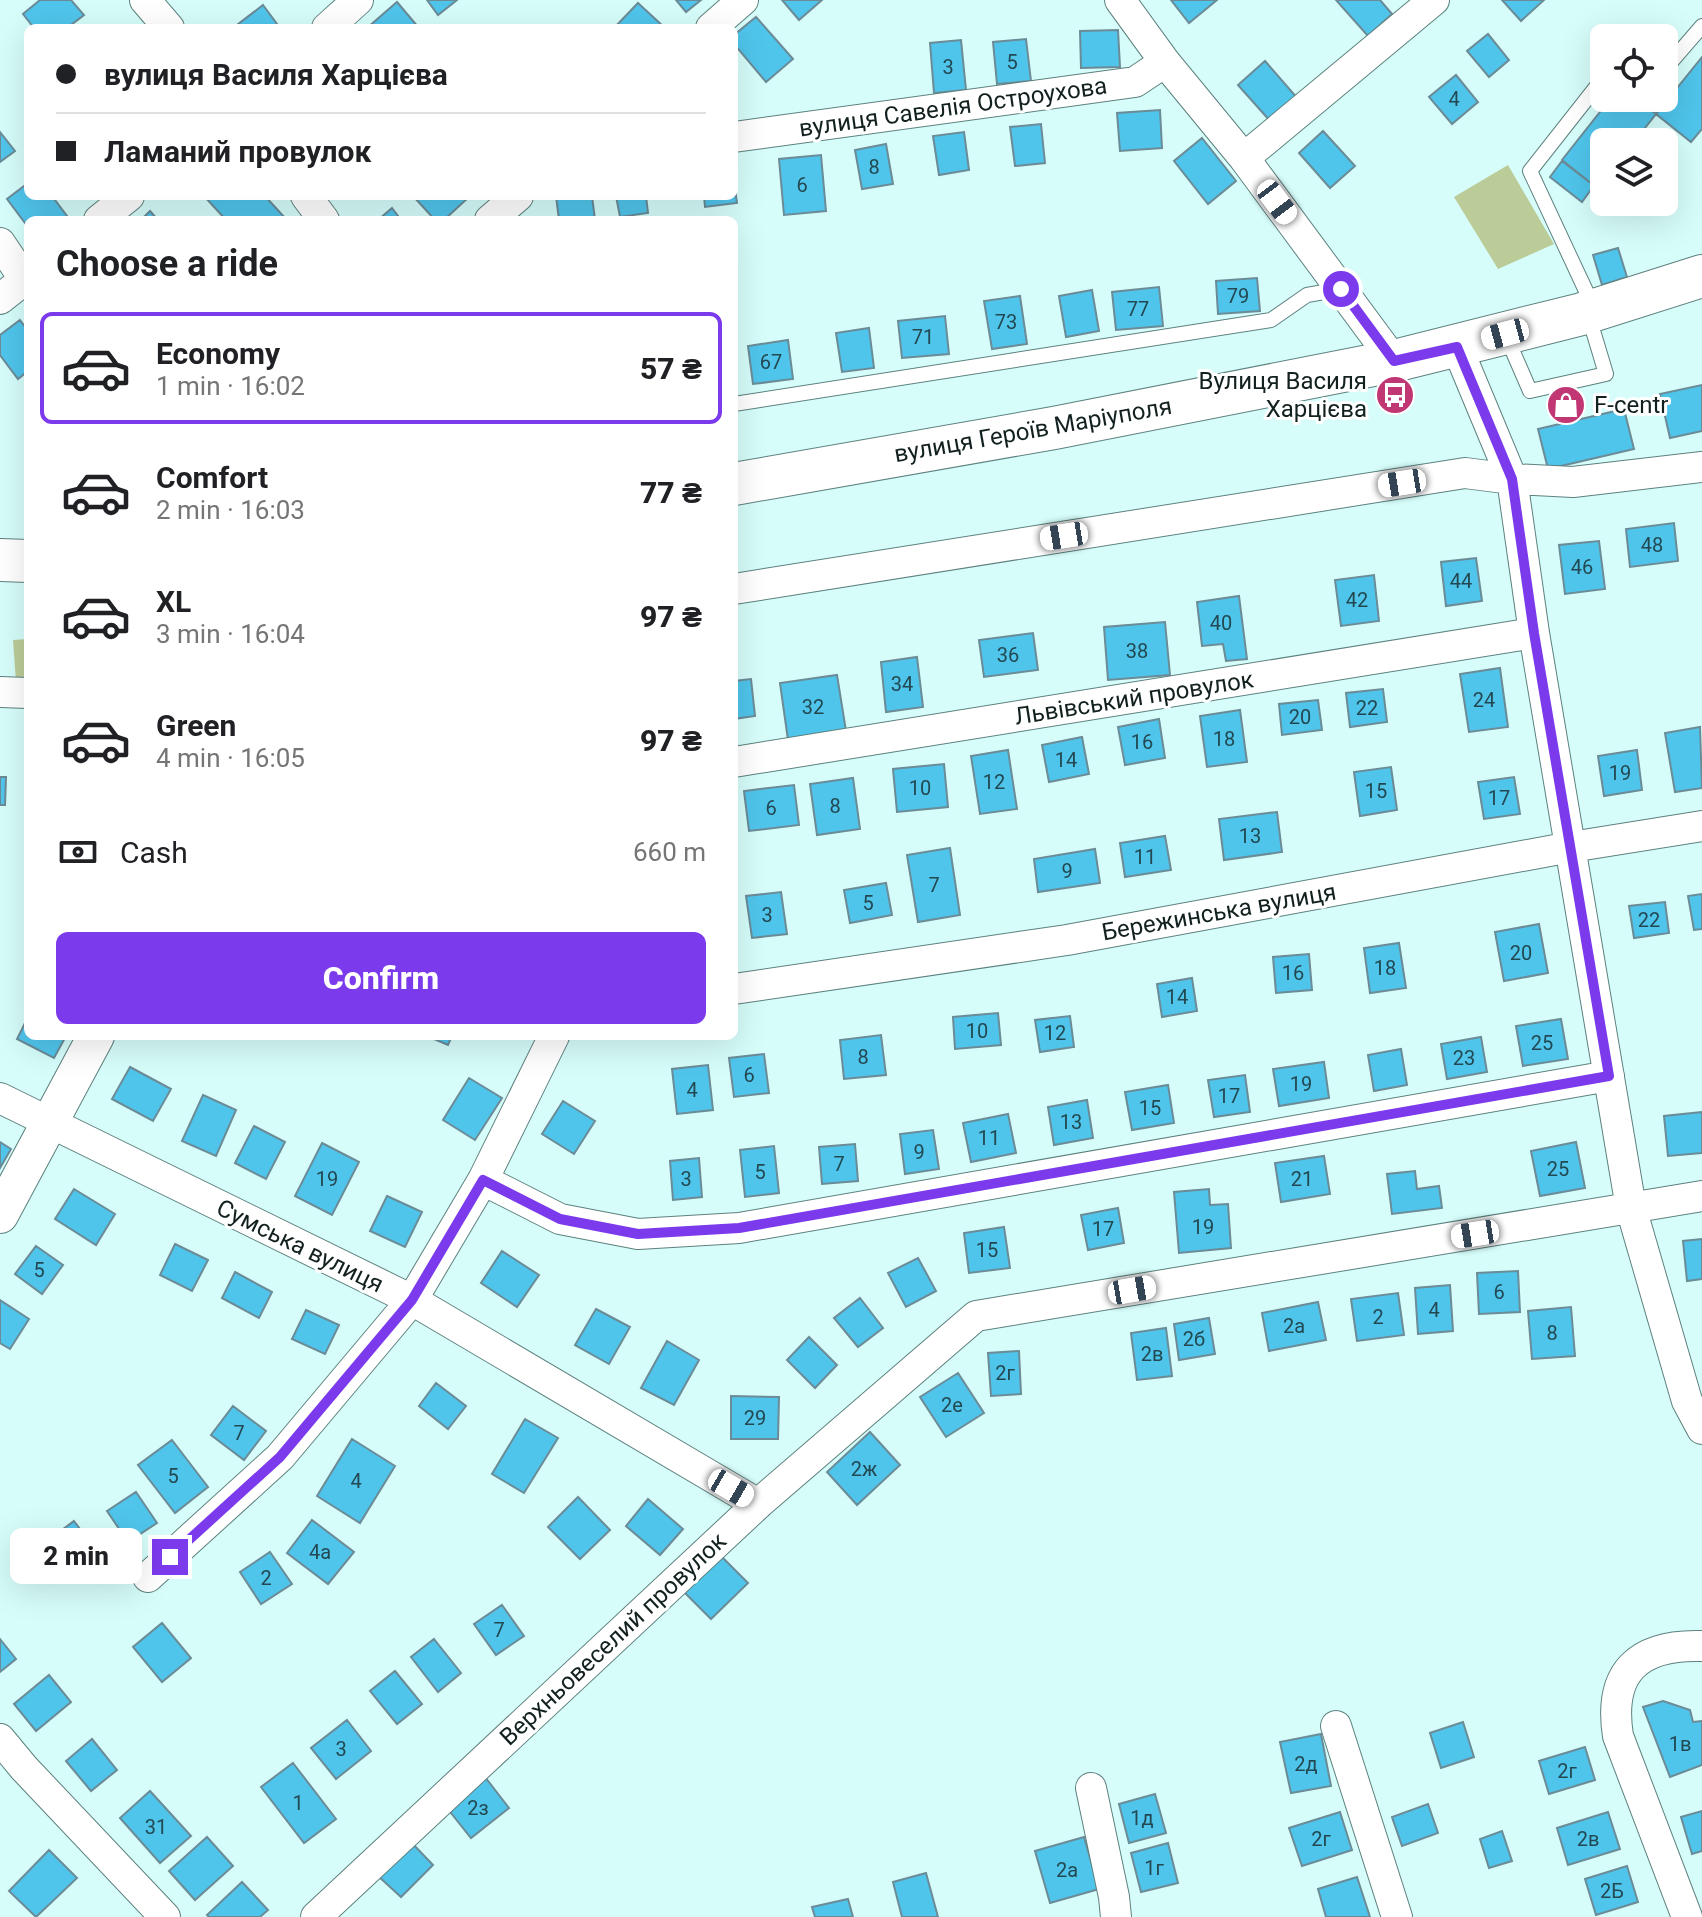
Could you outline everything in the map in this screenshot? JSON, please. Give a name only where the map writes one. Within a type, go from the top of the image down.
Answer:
[{"type":"main road","name":"вулиця Героїв Маріуполя","points":[[738,483],[1054,428],[1394,361],[1591,311],[1702,276]]},
{"type":"main road","points":[[0,560],[24,561]]},
{"type":"street","points":[[145,0],[166,24]]},
{"type":"street","points":[[331,24],[358,0]]},
{"type":"street","points":[[716,24],[743,0]]},
{"type":"street","points":[[1120,0],[1165,62],[1244,158],[1394,361]]},
{"type":"street","points":[[1244,158],[1434,0]]},
{"type":"street","name":"вулиця Савелія Остроухова","points":[[738,136],[1135,82],[1165,62]]},
{"type":"street","points":[[104,216],[124,200]]},
{"type":"street","points":[[495,216],[513,200]]},
{"type":"street","points":[[0,243],[24,274]]},
{"type":"street","points":[[0,299],[24,280]]},
{"type":"street","points":[[1457,347],[1512,479],[1534,633],[1631,1208],[1687,1401],[1702,1429]]},
{"type":"street","points":[[738,588],[1465,473],[1573,482],[1702,467]]},
{"type":"street","name":"Львівський провулок","points":[[738,761],[1534,633]]},
{"type":"street","points":[[0,692],[24,693]]},
{"type":"street","name":"Бережинська вулиця","points":[[738,988],[1067,940],[1571,847],[1702,826]]},
{"type":"street","points":[[0,1215],[94,1040]]},
{"type":"street","points":[[148,1577],[280,1457],[412,1300],[483,1180],[552,1040]]},
{"type":"street","points":[[483,1180],[560,1219],[638,1234],[739,1228],[1609,1076]]},
{"type":"street","name":"Сумська вулиця","points":[[0,1098],[412,1300],[758,1504]]},
{"type":"street","name":"Верхньовеселий провулок","points":[[316,1917],[758,1504],[976,1316],[1702,1196]]},
{"type":"street","points":[[1687,1917],[1618,1736],[1614,1711],[1620,1684],[1635,1662],[1659,1649],[1702,1646]]},
{"type":"street","points":[[1336,1726],[1397,1917]]},
{"type":"street","points":[[0,1739],[165,1917]]},
{"type":"street","points":[[1091,1788],[1116,1917]]},
{"type":"lane","points":[[1678,54],[1702,26]]},
{"type":"lane","points":[[1505,334],[1530,391],[1606,374],[1591,311],[1530,171],[1590,95]]},
{"type":"lane","points":[[738,403],[1271,320],[1307,295],[1341,289]]},
{"type":"green space","points":[[1508,165],[1554,244],[1498,269],[1454,197]]},
{"type":"green space","points":[[24,639],[24,681],[16,682],[13,640]]},
{"type":"building","points":[[40,0],[71,0],[84,15],[72,24],[31,24],[23,14]]},
{"type":"building","points":[[427,0],[457,0],[438,15]]},
{"type":"building","points":[[676,0],[701,0],[686,12]]},
{"type":"building","points":[[782,0],[822,0],[799,20]]},
{"type":"building","points":[[1171,0],[1217,0],[1189,23]]},
{"type":"building","points":[[1336,0],[1380,0],[1392,14],[1368,36]]},
{"type":"building","points":[[1502,0],[1544,0],[1521,21]]},
{"type":"building","points":[[397,2],[416,24],[372,24]]},
{"type":"building","points":[[638,3],[661,24],[618,24]]},
{"type":"building","points":[[263,5],[277,24],[238,24]]},
{"type":"building","points":[[756,17],[793,59],[766,82],[738,49],[738,32]]},
{"type":"building","points":[[1118,30],[1120,67],[1081,68],[1080,31]]},
{"type":"building","points":[[1488,34],[1509,60],[1489,77],[1467,51]]},
{"type":"building","points":[[1026,39],[1031,81],[997,84],[993,42]]},
{"type":"building","points":[[961,40],[966,90],[934,93],[930,43]]},
{"type":"building","points":[[1702,57],[1702,129],[1691,142],[1678,132],[1678,128],[1674,128],[1656,114],[1678,112],[1678,87]]},
{"type":"building","points":[[1265,61],[1298,99],[1271,122],[1238,85]]},
{"type":"building","points":[[1456,75],[1478,102],[1452,124],[1429,97]]},
{"type":"building","points":[[1160,110],[1162,148],[1120,151],[1117,113]]},
{"type":"building","points":[[1600,112],[1656,114],[1645,128],[1590,128],[1590,182],[1562,160]]},
{"type":"building","points":[[1041,124],[1045,163],[1015,166],[1010,127]]},
{"type":"building","points":[[1323,131],[1355,166],[1330,188],[1299,153]]},
{"type":"building","points":[[0,132],[15,151],[0,162]]},
{"type":"building","points":[[964,132],[969,170],[939,175],[933,136]]},
{"type":"building","points":[[1202,138],[1236,181],[1208,204],[1174,161]]},
{"type":"building","points":[[886,144],[893,184],[862,189],[855,150]]},
{"type":"building","points":[[821,155],[826,211],[784,215],[779,159]]},
{"type":"building","points":[[1562,161],[1590,183],[1590,191],[1582,202],[1550,177]]},
{"type":"building","points":[[24,186],[24,200],[55,200],[67,216],[24,216],[24,222],[7,199]]},
{"type":"building","points":[[208,200],[269,200],[283,216],[222,216]]},
{"type":"building","points":[[417,200],[466,200],[448,216],[431,216]]},
{"type":"building","points":[[556,200],[592,200],[594,216],[558,216]]},
{"type":"building","points":[[617,200],[646,200],[648,213],[620,216]]},
{"type":"building","points":[[704,200],[737,200],[737,203],[705,207]]},
{"type":"building","points":[[392,208],[398,216],[383,216]]},
{"type":"building","points":[[1618,248],[1627,277],[1602,285],[1593,255]]},
{"type":"building","points":[[1257,278],[1260,311],[1218,314],[1216,281]]},
{"type":"building","points":[[1159,287],[1163,326],[1116,330],[1112,292]]},
{"type":"building","points":[[1092,290],[1099,331],[1066,337],[1059,296]]},
{"type":"building","points":[[1020,296],[1027,344],[992,349],[984,301]]},
{"type":"building","points":[[945,316],[949,354],[902,358],[898,321]]},
{"type":"building","points":[[20,320],[24,326],[24,374],[18,379],[0,355],[0,335]]},
{"type":"building","points":[[869,328],[874,368],[842,372],[836,333]]},
{"type":"building","points":[[788,340],[793,379],[753,384],[748,346]]},
{"type":"building","points":[[1702,385],[1702,431],[1670,438],[1660,394]]},
{"type":"building","points":[[1624,409],[1634,449],[1548,469],[1538,429]]},
{"type":"building","points":[[1674,523],[1678,561],[1630,567],[1626,529]]},
{"type":"building","points":[[1599,541],[1605,589],[1565,594],[1559,545]]},
{"type":"building","points":[[1476,558],[1482,601],[1446,606],[1441,562]]},
{"type":"building","points":[[1374,575],[1379,621],[1341,626],[1335,580]]},
{"type":"building","points":[[1239,596],[1247,659],[1226,661],[1223,644],[1202,646],[1197,602]]},
{"type":"building","points":[[1165,622],[1170,675],[1108,680],[1104,627]]},
{"type":"building","points":[[1033,633],[1038,670],[984,677],[979,640]]},
{"type":"building","points":[[917,657],[923,707],[886,712],[881,662]]},
{"type":"building","points":[[1500,668],[1508,727],[1469,732],[1460,674]]},
{"type":"building","points":[[837,675],[846,731],[788,740],[780,683]]},
{"type":"building","points":[[751,679],[755,716],[738,718],[738,681]]},
{"type":"building","points":[[1383,689],[1387,722],[1350,727],[1346,693]]},
{"type":"building","points":[[1318,700],[1322,730],[1282,735],[1279,704]]},
{"type":"building","points":[[1240,710],[1247,762],[1207,767],[1200,716]]},
{"type":"building","points":[[1159,719],[1165,758],[1125,765],[1118,727]]},
{"type":"building","points":[[1700,727],[1702,788],[1675,792],[1665,733]]},
{"type":"building","points":[[1082,737],[1089,774],[1049,782],[1042,745]]},
{"type":"building","points":[[1008,750],[1017,809],[980,814],[971,756]]},
{"type":"building","points":[[1637,750],[1642,790],[1604,796],[1598,756]]},
{"type":"building","points":[[944,764],[948,807],[897,812],[893,769]]},
{"type":"building","points":[[1391,767],[1397,810],[1360,816],[1354,772]]},
{"type":"building","points":[[0,777],[6,777],[5,805],[0,805]]},
{"type":"building","points":[[1514,777],[1520,814],[1484,819],[1478,782]]},
{"type":"building","points":[[853,778],[860,829],[817,835],[810,784]]},
{"type":"building","points":[[794,785],[799,825],[749,831],[744,791]]},
{"type":"building","points":[[1277,812],[1282,852],[1224,860],[1219,819]]},
{"type":"building","points":[[1165,836],[1171,870],[1125,877],[1120,843]]},
{"type":"building","points":[[950,848],[960,915],[918,922],[907,855]]},
{"type":"building","points":[[1095,849],[1100,883],[1038,892],[1034,859]]},
{"type":"building","points":[[886,883],[892,915],[850,923],[844,890]]},
{"type":"building","points":[[781,892],[787,934],[752,938],[746,896]]},
{"type":"building","points":[[1702,894],[1702,929],[1694,930],[1688,896]]},
{"type":"building","points":[[1665,902],[1669,933],[1634,938],[1629,906]]},
{"type":"building","points":[[1539,924],[1548,973],[1504,981],[1495,932]]},
{"type":"building","points":[[1399,943],[1406,988],[1370,993],[1364,948]]},
{"type":"building","points":[[1309,954],[1312,990],[1276,993],[1273,957]]},
{"type":"building","points":[[1192,978],[1197,1011],[1162,1017],[1157,984]]},
{"type":"building","points":[[998,1013],[1001,1045],[955,1049],[953,1017]]},
{"type":"building","points":[[1070,1016],[1074,1047],[1040,1052],[1035,1020]]},
{"type":"building","points":[[1561,1019],[1568,1059],[1523,1066],[1516,1026]]},
{"type":"building","points":[[24,1025],[24,1040],[64,1040],[54,1058],[17,1039]]},
{"type":"building","points":[[881,1035],[886,1075],[844,1079],[840,1040]]},
{"type":"building","points":[[1481,1037],[1487,1072],[1447,1079],[1441,1044]]},
{"type":"building","points":[[1401,1049],[1407,1085],[1374,1091],[1368,1055]]},
{"type":"building","points":[[764,1054],[769,1093],[734,1097],[729,1058]]},
{"type":"building","points":[[1324,1062],[1329,1098],[1279,1106],[1273,1069]]},
{"type":"building","points":[[708,1065],[713,1110],[677,1114],[672,1069]]},
{"type":"building","points":[[130,1067],[171,1089],[153,1121],[112,1099]]},
{"type":"building","points":[[1245,1075],[1250,1112],[1214,1117],[1208,1080]]},
{"type":"building","points":[[469,1078],[502,1098],[475,1140],[443,1120]]},
{"type":"building","points":[[1168,1085],[1174,1123],[1132,1130],[1125,1092]]},
{"type":"building","points":[[203,1095],[236,1110],[216,1156],[182,1141]]},
{"type":"building","points":[[1087,1100],[1093,1138],[1054,1145],[1048,1107]]},
{"type":"building","points":[[563,1101],[595,1121],[574,1154],[542,1134]]},
{"type":"building","points":[[1702,1112],[1702,1153],[1668,1156],[1664,1116]]},
{"type":"building","points":[[1008,1114],[1016,1153],[971,1162],[963,1123]]},
{"type":"building","points":[[254,1126],[285,1142],[266,1179],[235,1163]]},
{"type":"building","points":[[933,1130],[939,1169],[905,1174],[900,1134]]},
{"type":"building","points":[[0,1142],[11,1149],[0,1168]]},
{"type":"building","points":[[1576,1142],[1585,1188],[1540,1196],[1531,1151]]},
{"type":"building","points":[[322,1143],[359,1162],[332,1215],[295,1196]]},
{"type":"building","points":[[855,1144],[858,1181],[822,1184],[819,1147]]},
{"type":"building","points":[[774,1146],[779,1193],[745,1197],[740,1150]]},
{"type":"building","points":[[1324,1156],[1330,1194],[1281,1202],[1275,1163]]},
{"type":"building","points":[[699,1158],[702,1197],[673,1200],[670,1161]]},
{"type":"building","points":[[1415,1171],[1417,1189],[1439,1186],[1442,1208],[1392,1214],[1387,1174]]},
{"type":"building","points":[[74,1189],[115,1214],[96,1245],[55,1219]]},
{"type":"building","points":[[1209,1189],[1210,1205],[1228,1204],[1231,1248],[1179,1253],[1174,1192]]},
{"type":"building","points":[[387,1196],[422,1212],[405,1247],[370,1231]]},
{"type":"building","points":[[1118,1208],[1124,1243],[1088,1250],[1081,1215]]},
{"type":"building","points":[[1004,1227],[1010,1268],[969,1273],[964,1233]]},
{"type":"building","points":[[1702,1239],[1702,1279],[1687,1281],[1683,1241]]},
{"type":"building","points":[[175,1244],[208,1260],[192,1291],[160,1275]]},
{"type":"building","points":[[36,1246],[63,1265],[42,1294],[15,1274]]},
{"type":"building","points":[[502,1251],[539,1275],[517,1307],[481,1283]]},
{"type":"building","points":[[918,1258],[936,1291],[906,1307],[888,1273]]},
{"type":"building","points":[[1518,1271],[1520,1312],[1479,1314],[1477,1273]]},
{"type":"building","points":[[235,1272],[272,1292],[259,1318],[222,1298]]},
{"type":"building","points":[[1450,1285],[1453,1331],[1418,1334],[1415,1288]]},
{"type":"building","points":[[1398,1293],[1404,1335],[1357,1341],[1351,1299]]},
{"type":"building","points":[[860,1298],[883,1328],[858,1347],[834,1318]]},
{"type":"building","points":[[0,1300],[29,1319],[10,1349],[0,1343]]},
{"type":"building","points":[[1318,1302],[1326,1340],[1269,1351],[1262,1313]]},
{"type":"building","points":[[1571,1307],[1575,1356],[1532,1359],[1528,1311]]},
{"type":"building","points":[[596,1309],[630,1327],[609,1364],[575,1345]]},
{"type":"building","points":[[306,1310],[339,1325],[325,1354],[292,1339]]},
{"type":"building","points":[[1209,1318],[1215,1354],[1179,1360],[1174,1324]]},
{"type":"building","points":[[1166,1328],[1172,1376],[1137,1380],[1131,1333]]},
{"type":"building","points":[[809,1337],[837,1365],[815,1388],[787,1360]]},
{"type":"building","points":[[667,1341],[699,1360],[674,1405],[641,1388]]},
{"type":"building","points":[[1019,1351],[1021,1394],[991,1396],[988,1353]]},
{"type":"building","points":[[958,1373],[984,1413],[946,1437],[920,1397]]},
{"type":"building","points":[[436,1383],[466,1406],[448,1429],[419,1406]]},
{"type":"building","points":[[731,1396],[779,1397],[778,1439],[731,1439]]},
{"type":"building","points":[[233,1406],[266,1431],[244,1460],[211,1435]]},
{"type":"building","points":[[525,1419],[558,1438],[524,1493],[492,1474]]},
{"type":"building","points":[[870,1432],[900,1465],[857,1505],[827,1472]]},
{"type":"building","points":[[352,1439],[395,1466],[360,1523],[317,1496]]},
{"type":"building","points":[[172,1440],[208,1487],[175,1513],[138,1465]]},
{"type":"building","points":[[136,1492],[157,1523],[128,1542],[107,1511]]},
{"type":"building","points":[[578,1497],[610,1530],[580,1559],[548,1527]]},
{"type":"building","points":[[648,1499],[683,1529],[660,1555],[626,1526]]},
{"type":"building","points":[[312,1520],[354,1552],[328,1584],[287,1553]]},
{"type":"building","points":[[74,1521],[101,1557],[74,1577],[47,1541]]},
{"type":"building","points":[[270,1552],[292,1584],[261,1604],[240,1572]]},
{"type":"building","points":[[719,1554],[748,1583],[711,1619],[683,1591]]},
{"type":"building","points":[[502,1605],[524,1636],[496,1655],[474,1624]]},
{"type":"building","points":[[162,1623],[191,1658],[162,1682],[133,1647]]},
{"type":"building","points":[[0,1639],[16,1659],[0,1672]]},
{"type":"building","points":[[434,1639],[461,1673],[438,1692],[411,1657]]},
{"type":"building","points":[[395,1671],[422,1704],[397,1724],[370,1691]]},
{"type":"building","points":[[49,1675],[71,1702],[36,1731],[14,1704]]},
{"type":"building","points":[[1663,1701],[1690,1710],[1693,1722],[1702,1721],[1702,1765],[1670,1777],[1643,1707]]},
{"type":"building","points":[[347,1720],[371,1751],[336,1779],[311,1748]]},
{"type":"building","points":[[1463,1722],[1474,1757],[1441,1768],[1430,1733]]},
{"type":"building","points":[[1321,1734],[1331,1786],[1291,1793],[1280,1742]]},
{"type":"building","points":[[92,1739],[117,1770],[91,1791],[66,1761]]},
{"type":"building","points":[[1585,1747],[1595,1780],[1549,1794],[1539,1761]]},
{"type":"building","points":[[293,1763],[336,1819],[304,1843],[261,1787]]},
{"type":"building","points":[[485,1777],[509,1808],[471,1838],[447,1808]]},
{"type":"building","points":[[150,1791],[191,1836],[160,1863],[120,1818]]},
{"type":"building","points":[[1155,1794],[1166,1833],[1129,1843],[1119,1804]]},
{"type":"building","points":[[1428,1804],[1438,1833],[1402,1846],[1392,1817]]},
{"type":"building","points":[[1702,1811],[1702,1851],[1692,1854],[1681,1817]]},
{"type":"building","points":[[1340,1812],[1352,1850],[1302,1866],[1289,1828]]},
{"type":"building","points":[[1608,1812],[1620,1849],[1568,1865],[1557,1828]]},
{"type":"building","points":[[1502,1831],[1512,1861],[1489,1868],[1480,1839]]},
{"type":"building","points":[[207,1837],[233,1866],[195,1900],[169,1871]]},
{"type":"building","points":[[1084,1837],[1099,1889],[1050,1903],[1035,1851]]},
{"type":"building","points":[[410,1841],[433,1865],[401,1897],[377,1875]]},
{"type":"building","points":[[1168,1843],[1178,1883],[1141,1892],[1131,1853]]},
{"type":"building","points":[[49,1850],[77,1878],[36,1917],[9,1891]]},
{"type":"building","points":[[1627,1866],[1638,1902],[1596,1915],[1585,1879]]},
{"type":"building","points":[[926,1873],[938,1917],[902,1917],[893,1882]]},
{"type":"building","points":[[1357,1877],[1370,1917],[1326,1917],[1318,1889]]},
{"type":"building","points":[[242,1882],[268,1910],[260,1917],[207,1915]]},
{"type":"building","points":[[848,1899],[853,1917],[815,1917],[812,1907]]},
{"type":"place","name":"Вулиця Василя Харцієва","points":[[1395,395]]},
{"type":"place","name":"F-centr","points":[[1566,405]]},
{"type":"route","points":[[170,1557],[280,1457],[412,1300],[483,1180],[560,1219],[638,1234],[739,1228],[1609,1076],[1534,633],[1512,479],[1457,347],[1394,361],[1341,289]]}]
